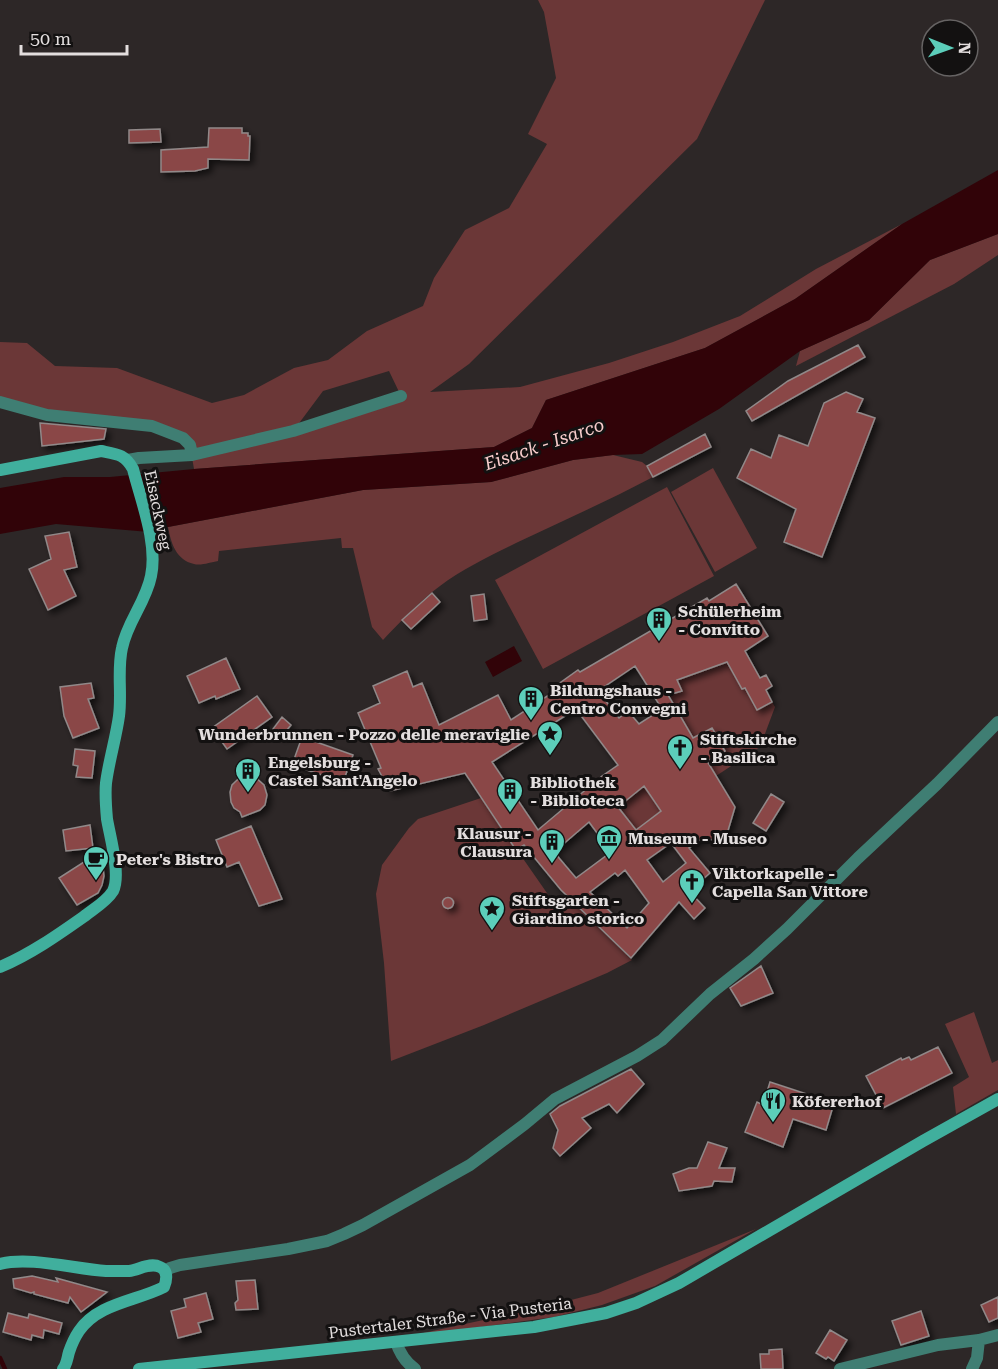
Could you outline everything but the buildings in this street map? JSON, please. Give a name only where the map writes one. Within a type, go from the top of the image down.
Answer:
[{"type":"street","points":[[0,470],[101,452],[116,453],[130,464],[139,458],[192,455],[293,431],[401,396]]},
{"type":"street","points":[[0,402],[47,415],[152,426],[183,438],[190,446],[192,455]]},
{"type":"street","name":"Eisackweg","points":[[0,967],[58,934],[102,903],[112,893],[115,886],[115,867],[107,816],[106,784],[119,714],[120,657],[127,631],[142,602],[151,576],[152,554],[149,532],[130,464]]},
{"type":"street","points":[[166,1272],[180,1265],[288,1250],[327,1241],[345,1234],[470,1165],[555,1099],[637,1056],[662,1040],[710,994],[787,929],[998,723]]},
{"type":"street","name":"Pustertaler Straße - Via Pusteria","points":[[139,1369],[534,1327],[606,1313],[636,1303],[679,1283],[998,1099]]},
{"type":"street","points":[[0,1264],[25,1262],[107,1271],[129,1271],[152,1265],[161,1267],[166,1272],[167,1280],[164,1287],[92,1317],[79,1331],[63,1369]]},
{"type":"street","points":[[840,1369],[938,1345],[979,1340],[998,1335]]},
{"type":"street","points":[[972,1369],[977,1358],[979,1340]]},
{"type":"street","points":[[396,1342],[398,1351],[405,1362],[415,1369]]},
{"type":"shaded area","points":[[538,0],[765,0],[697,139],[469,364],[430,392],[520,387],[609,363],[673,342],[740,316],[816,269],[902,224],[795,299],[705,348],[546,400],[532,428],[494,447],[194,469],[190,446],[152,426],[0,403],[0,342],[27,343],[55,366],[117,368],[212,403],[244,395],[294,368],[328,360],[367,331],[423,306],[434,278],[465,230],[509,208],[547,144],[528,134],[556,78],[544,12]],"holes":[[[389,371],[401,396],[294,430],[323,391]]]},
{"type":"shaded area","points":[[998,234],[998,255],[954,284],[796,366],[800,351],[869,320],[930,260]]},
{"type":"shaded area","points":[[613,455],[642,462],[653,477],[516,543],[458,574],[425,598],[383,640],[372,627],[353,548],[342,548],[341,538],[219,551],[218,561],[197,564],[188,562],[179,555],[173,545],[168,527],[363,490],[491,482],[573,460]]},
{"type":"shaded area","points":[[713,468],[757,548],[715,572],[671,492]]},
{"type":"shaded area","points":[[667,487],[714,576],[543,669],[495,580]]},
{"type":"shaded area","points":[[727,662],[757,710],[772,702],[775,707],[760,747],[716,776],[707,761],[725,751],[722,746],[725,744],[724,735],[715,733],[712,728],[693,738],[670,695],[682,691],[677,680]]},
{"type":"shaded area","points":[[644,786],[661,811],[636,830],[618,807]]},
{"type":"shaded area","name":"Stiftsgarten - Giardino storico","points":[[481,798],[556,906],[567,897],[632,960],[607,973],[484,1025],[391,1061],[376,894],[382,865],[418,819]]},
{"type":"shaded area","points":[[974,1012],[992,1063],[998,1060],[998,1090],[956,1114],[953,1087],[969,1077],[945,1024]]},
{"type":"shaded area","points":[[756,1229],[655,1286],[602,1305],[554,1317],[400,1338],[598,1293]]},
{"type":"water","name":"Eisack - Isarco","points":[[998,170],[998,234],[930,260],[869,320],[800,351],[719,409],[642,454],[573,460],[491,482],[363,490],[149,532],[56,524],[0,534],[0,488],[64,477],[110,477],[494,447],[532,428],[546,400],[705,348],[795,299],[902,224]]},
{"type":"water","points":[[514,646],[522,661],[493,677],[485,662]]},
{"type":"waterway","points":[[0,1358],[5,1369]]},
{"type":"place","name":"Schülerheim - Convitto","points":[[659,643]]},
{"type":"place","name":"Bildungshaus - Centro Convegni","points":[[531,722]]},
{"type":"place","name":"Wunderbrunnen - Pozzo delle meraviglie","points":[[550,757]]},
{"type":"place","name":"Stiftskirche - Basilica","points":[[680,771]]},
{"type":"place","name":"Engelsburg - Castel Sant'Angelo","points":[[248,794]]},
{"type":"place","name":"Bibliothek - Biblioteca","points":[[510,814]]},
{"type":"place","name":"Museum - Museo","points":[[609,861]]},
{"type":"place","name":"Klausur - Clausura","points":[[552,865]]},
{"type":"place","name":"Peter's Bistro","points":[[96,882]]},
{"type":"place","name":"Viktorkapelle - Capella San Vittore","points":[[692,905]]},
{"type":"place","name":"Stiftsgarten - Giardino storico","points":[[492,932]]},
{"type":"place","name":"Köfererhof","points":[[773,1124]]}]
